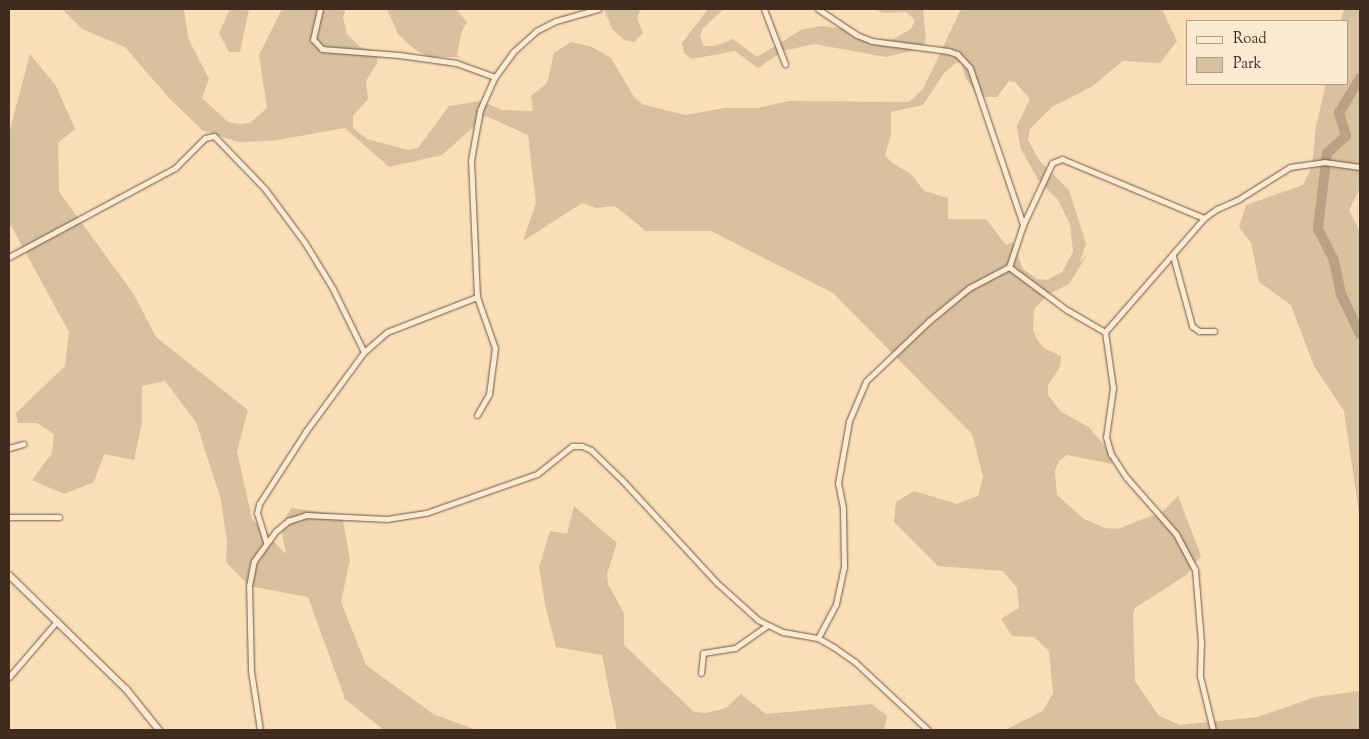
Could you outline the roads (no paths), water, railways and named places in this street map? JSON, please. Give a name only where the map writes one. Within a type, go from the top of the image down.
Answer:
[{"type":"street","points":[[320,9],[313,39],[322,49],[399,55],[456,63],[495,77]]},
{"type":"street","points":[[477,415],[489,394],[495,348],[477,297],[471,160],[480,110],[495,77],[513,52],[536,31],[556,21],[598,9]]},
{"type":"street","points":[[764,9],[785,64]]},
{"type":"street","points":[[818,9],[857,35],[872,41],[948,51],[961,57],[970,68],[1023,225]]},
{"type":"street","points":[[9,257],[174,168],[205,138],[214,136],[265,189],[305,243],[332,287],[364,352]]},
{"type":"street","points":[[818,638],[831,616],[841,586],[844,560],[840,463],[849,421],[866,381],[969,288],[1008,267],[1023,225],[1052,163],[1062,159],[1204,218]]},
{"type":"street","points":[[1212,730],[1200,676],[1201,642],[1195,569],[1176,534],[1116,461],[1106,437],[1113,388],[1105,332],[1173,256],[1204,218],[1290,167],[1324,162],[1360,167]]},
{"type":"street","points":[[1173,256],[1192,326],[1200,331],[1214,332]]},
{"type":"street","points":[[1008,267],[1067,310],[1105,332]]},
{"type":"street","points":[[266,542],[257,513],[259,504],[306,431],[364,352],[387,332],[477,297]]},
{"type":"street","points":[[9,448],[23,444]]},
{"type":"street","points":[[260,730],[251,671],[249,586],[254,561],[266,542],[288,520],[306,515],[387,519],[426,514],[537,474],[572,446],[582,446],[591,450],[616,474],[716,582],[767,626],[818,638],[855,662],[928,730]]},
{"type":"street","points":[[9,517],[60,517]]},
{"type":"street","points":[[9,575],[126,689],[159,730]]},
{"type":"street","points":[[9,677],[57,621]]},
{"type":"street","points":[[701,673],[702,653],[736,648],[767,626]]},
{"type":"waterway","points":[[1360,78],[1339,113],[1346,136],[1327,153],[1318,229],[1334,261],[1341,294],[1360,334]]}]
